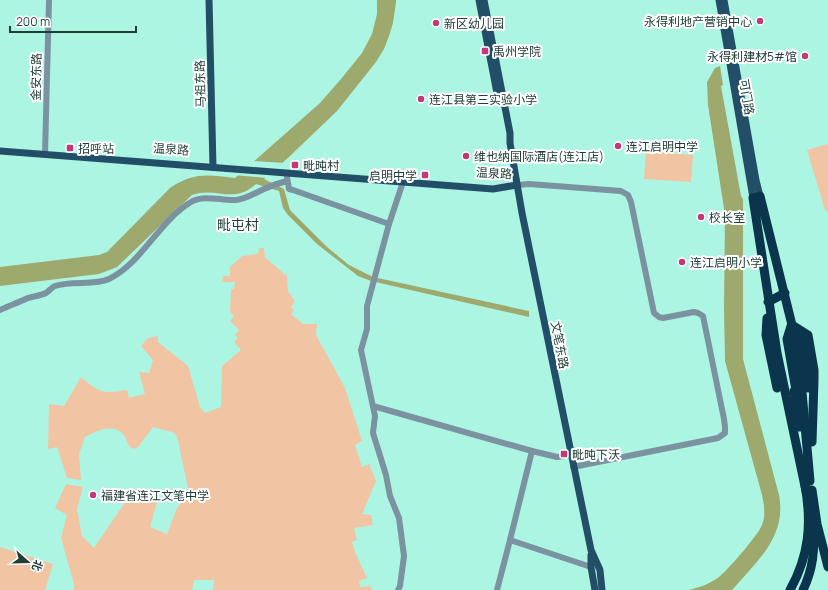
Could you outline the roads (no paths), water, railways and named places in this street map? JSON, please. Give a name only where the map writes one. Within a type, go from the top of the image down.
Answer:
[{"type":"highway","points":[[757,197],[785,293],[792,325],[802,381],[810,482],[817,524],[828,567]]},
{"type":"highway","points":[[757,197],[768,302],[782,379],[795,435],[813,527],[813,563],[808,581],[803,590]]},
{"type":"highway","points":[[768,302],[785,293]]},
{"type":"highway","points":[[792,325],[808,335],[814,370],[810,482],[828,546]]},
{"type":"highway","points":[[790,590],[803,563],[807,545],[808,512],[806,491]]},
{"type":"main road","name":"马祖东路","points":[[209,0],[213,165]]},
{"type":"main road","name":"文笔东路","points":[[479,0],[505,134],[510,143]]},
{"type":"main road","name":"文笔东路","points":[[484,0],[510,133],[510,143],[517,185],[573,467],[591,550],[600,570],[602,590]]},
{"type":"main road","name":"可门路","points":[[719,0],[757,197]]},
{"type":"main road","name":"可门路","points":[[724,0],[756,180],[757,197]]},
{"type":"main road","name":"温泉路","points":[[0,147],[279,171],[496,185],[517,185]]},
{"type":"main road","name":"温泉路","points":[[0,151],[45,152]]},
{"type":"main road","name":"温泉路","points":[[279,171],[287,177],[403,182],[496,189],[517,185]]},
{"type":"main road","name":"文笔东路","points":[[591,550],[590,567],[595,590]]},
{"type":"street","name":"金安东路","points":[[45,152],[48,0]]},
{"type":"street","points":[[0,310],[45,293],[55,286],[74,282],[89,283],[107,280],[119,274],[127,267],[167,222],[182,208],[193,201],[207,198],[242,199],[277,184],[287,177],[289,189],[389,224]]},
{"type":"street","points":[[398,590],[400,586],[404,556],[399,518],[390,496],[386,475],[374,433],[375,416],[361,350],[367,329],[367,306],[389,224],[403,182]]},
{"type":"street","points":[[517,185],[532,184],[620,191],[628,195],[631,202],[654,313],[663,318],[694,312],[703,316],[726,427],[725,433],[718,438],[573,467]]},
{"type":"street","points":[[372,406],[532,451],[557,457],[564,456]]},
{"type":"street","points":[[497,590],[532,451]]},
{"type":"street","points":[[510,540],[590,567]]},
{"type":"place","name":"永得利地产营销中心","points":[[760,21]]},
{"type":"place","name":"新区幼儿园","points":[[436,23]]},
{"type":"place","name":"禹州学院","points":[[485,51]]},
{"type":"place","name":"永得利建材5#馆","points":[[805,56]]},
{"type":"place","name":"连江县第三实验小学","points":[[421,99]]},
{"type":"place","name":"连江启明中学","points":[[618,146]]},
{"type":"place","name":"招呼站","points":[[70,148]]},
{"type":"place","name":"维也纳国际酒店(连江店)","points":[[466,156]]},
{"type":"place","name":"毗旽村","points":[[295,165]]},
{"type":"place","name":"启明中学","points":[[425,175]]},
{"type":"place","name":"校长室","points":[[701,217]]},
{"type":"place","name":"连江启明小学","points":[[682,262]]},
{"type":"place","name":"毗旽下沃","points":[[564,454]]},
{"type":"place","name":"福建省连江文笔中学","points":[[93,495]]},
{"type":"district","name":"毗屯村","points":[[238,224]]}]
